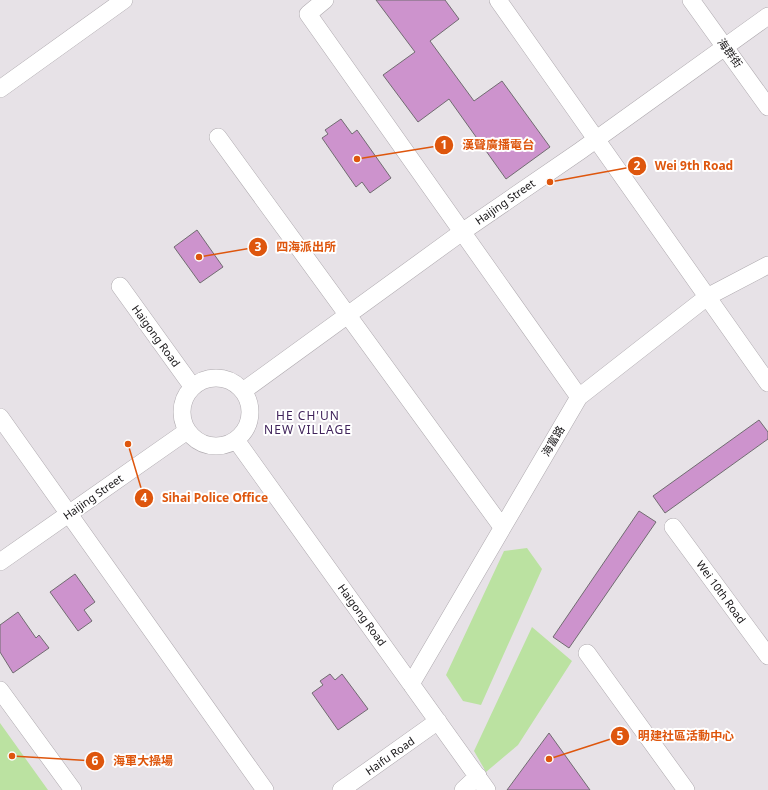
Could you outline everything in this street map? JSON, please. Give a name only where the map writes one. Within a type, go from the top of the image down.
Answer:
[{"type":"street","points":[[0,89],[124,0]]},
{"type":"street","points":[[325,0],[308,14],[579,397]]},
{"type":"street","points":[[498,0],[768,384]]},
{"type":"street","name":"海群街","points":[[691,0],[768,107]]},
{"type":"street","name":"Haijing Street","points":[[243,391],[462,232],[596,139],[768,16]]},
{"type":"street","points":[[218,136],[502,527]]},
{"type":"street","name":"海富路","points":[[411,684],[579,397],[707,297],[768,265]]},
{"type":"street","name":"Haigong Road","points":[[120,286],[192,386]]},
{"type":"street","points":[[213,377],[224,378],[235,383],[243,391],[248,401],[250,412],[246,427],[236,440],[226,445],[210,446],[194,439],[187,431],[181,412],[182,403],[192,386],[202,380],[213,377]]},
{"type":"street","points":[[0,417],[265,790]]},
{"type":"street","name":"Haijing Street","points":[[0,562],[187,431]]},
{"type":"street","name":"Haigong Road","points":[[236,440],[487,790]]},
{"type":"street","name":"Wei 10th Road","points":[[673,527],[768,656]]},
{"type":"street","points":[[587,653],[686,790]]},
{"type":"street","points":[[0,690],[72,790]]},
{"type":"street","name":"Haifu Road","points":[[341,790],[438,721]]},
{"type":"street","points":[[463,790],[478,776]]},
{"type":"green space","points":[[527,548],[542,569],[481,705],[463,701],[446,675],[504,551]]},
{"type":"green space","points":[[532,627],[572,661],[518,745],[486,772],[474,751]]},
{"type":"green space","points":[[0,723],[48,790],[0,790]]},
{"type":"building","points":[[376,0],[445,0],[459,19],[430,41],[474,101],[502,81],[550,147],[506,179],[449,99],[418,122],[383,75],[415,52]]},
{"type":"building","points":[[341,119],[352,134],[357,130],[391,178],[370,193],[362,182],[356,187],[322,138],[328,134],[325,130]]},
{"type":"building","points":[[197,230],[223,267],[200,283],[174,247]]},
{"type":"building","points":[[759,420],[768,432],[768,439],[665,513],[653,496]]},
{"type":"building","points":[[639,511],[656,522],[569,648],[553,637]]},
{"type":"building","points":[[75,574],[95,602],[84,610],[92,621],[78,631],[50,592]]},
{"type":"building","points":[[18,612],[36,638],[39,635],[49,648],[13,673],[0,652],[0,625]]},
{"type":"building","points":[[330,674],[335,680],[342,674],[368,709],[338,730],[312,693],[323,685],[320,681]]},
{"type":"building","points":[[549,733],[590,790],[507,790]]},
{"type":"place","name":"漢聲廣播電台","points":[[357,159]]},
{"type":"place","name":"Wei 9th Road","points":[[550,182]]},
{"type":"place","name":"四海派出所","points":[[199,257]]},
{"type":"place","name":"Sihai Police Office","points":[[128,444]]},
{"type":"place","name":"海軍大操場","points":[[12,756]]},
{"type":"place","name":"明建社區活動中心","points":[[549,759]]},
{"type":"district","name":"HE CH'UN NEW VILLAGE","points":[[308,423]]}]
